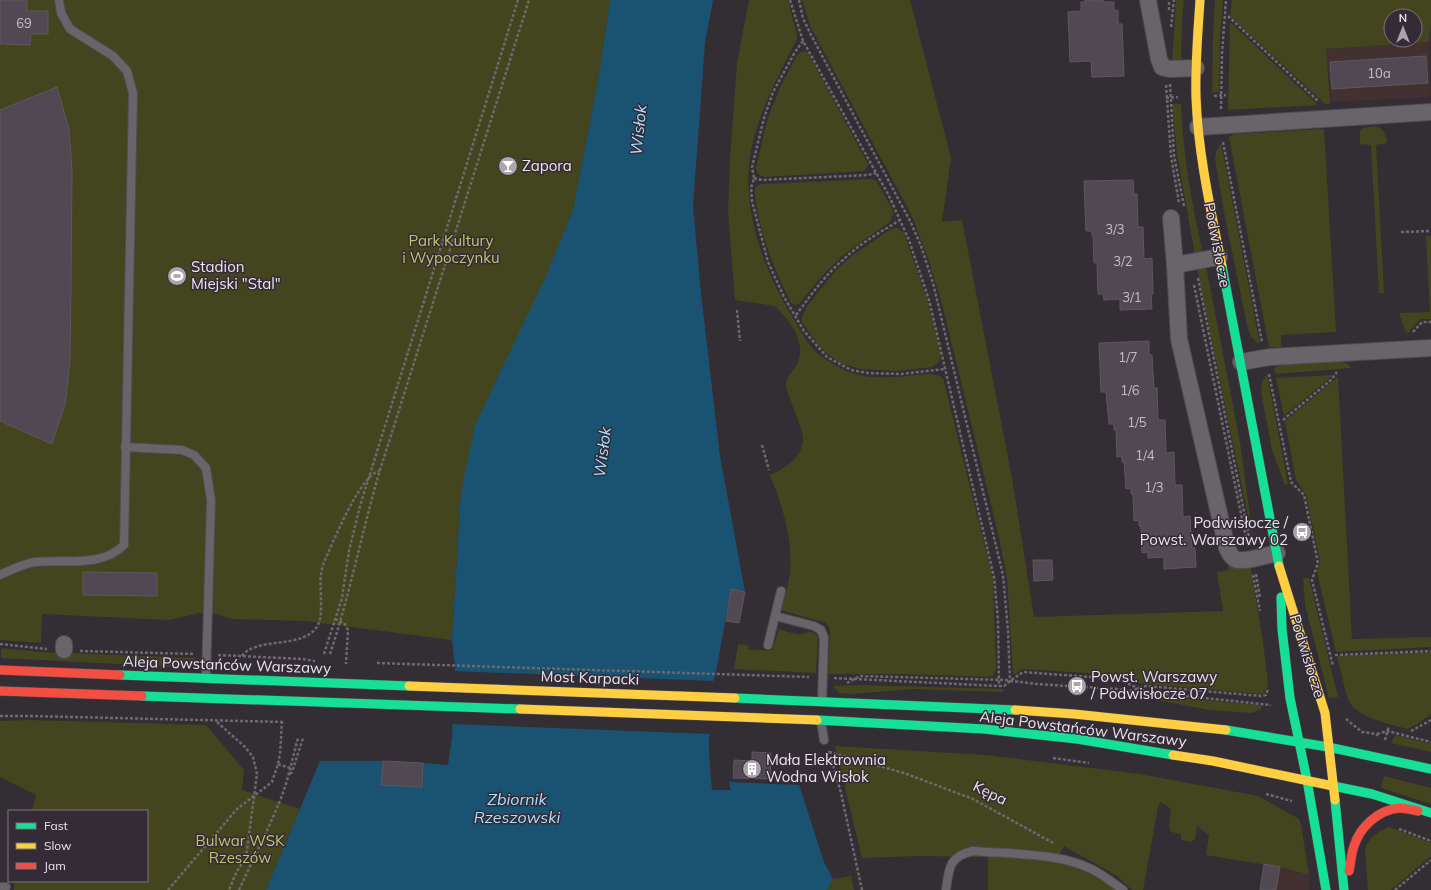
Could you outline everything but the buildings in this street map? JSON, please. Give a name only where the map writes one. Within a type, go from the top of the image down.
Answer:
[{"type":"main road","name":"Podwisłocze","points":[[1200,0],[1196,68],[1198,127],[1206,187],[1278,559],[1325,712],[1345,890]]},
{"type":"main road","name":"Podwisłocze","points":[[1278,559],[1282,628],[1290,698],[1307,780],[1326,890]]},
{"type":"main road","name":"Aleja Powstańców Warszawy","points":[[0,670],[206,679],[452,687]]},
{"type":"main road","name":"Most Karpacki","points":[[452,687],[726,698]]},
{"type":"main road","name":"Aleja Powstańców Warszawy","points":[[0,691],[452,706],[984,729],[1077,739],[1165,752],[1334,785],[1372,794],[1430,813]]},
{"type":"main road","name":"Aleja Powstańców Warszawy","points":[[726,698],[992,709],[1074,714],[1238,731],[1298,741],[1431,769]]},
{"type":"main road","points":[[1345,890],[1354,844],[1360,832],[1374,818],[1386,812],[1400,808],[1430,813]]},
{"type":"street","points":[[1148,0],[1159,59],[1162,67],[1168,69],[1196,68]]},
{"type":"street","points":[[1198,127],[1431,112]]},
{"type":"street","points":[[1176,214],[1186,263],[1179,339],[1227,548],[1235,559],[1278,559]]},
{"type":"street","points":[[1186,263],[1219,257]]},
{"type":"street","points":[[1241,362],[1270,357],[1431,348]]},
{"type":"lane","points":[[0,575],[24,564],[35,562],[93,560],[106,557],[116,552],[124,544],[133,93],[127,71],[114,56],[70,29],[61,13],[59,0]]},
{"type":"lane","points":[[125,447],[182,450],[194,456],[206,468],[211,500],[206,679]]},
{"type":"lane","points":[[768,645],[781,591]]},
{"type":"lane","points":[[775,616],[814,626],[821,630],[824,638],[822,702]]},
{"type":"lane","points":[[821,721],[824,740]]},
{"type":"lane","points":[[946,890],[949,867],[954,859],[963,853],[973,851],[1055,858],[1074,862],[1091,868],[1123,890]]},
{"type":"path","points":[[324,654],[342,598],[353,536],[369,478],[518,0]]},
{"type":"path","points":[[330,654],[341,622],[368,510],[380,470],[529,0]]},
{"type":"path","points":[[790,0],[803,41],[889,196],[909,240],[920,269],[929,300],[989,549],[998,614],[999,686]]},
{"type":"path","points":[[799,0],[810,33],[911,223],[921,246],[933,283],[1003,575],[1008,631],[1010,681]]},
{"type":"path","points":[[1167,29],[1169,0]]},
{"type":"path","points":[[1171,30],[1174,0]]},
{"type":"path","points":[[1228,16],[1335,118]]},
{"type":"path","points":[[803,41],[795,52],[773,92],[764,118],[752,167],[754,178],[752,201],[768,262],[784,297],[796,315],[804,331],[827,357],[851,370],[868,373],[901,374],[945,369]]},
{"type":"path","points":[[1168,69],[1174,156],[1184,208]]},
{"type":"path","points":[[1168,69],[1166,98],[1176,214]]},
{"type":"path","points":[[754,178],[762,180],[868,175],[876,173]]},
{"type":"path","points":[[796,315],[820,283],[844,259],[857,248],[900,220]]},
{"type":"path","points":[[1402,232],[1431,231]]},
{"type":"path","points":[[1186,263],[1252,558],[1260,613]]},
{"type":"path","points":[[737,310],[740,342]]},
{"type":"path","points":[[1283,420],[1331,380],[1336,372]]},
{"type":"path","points":[[762,445],[769,470]]},
{"type":"path","points":[[242,656],[244,652],[254,648],[307,636],[318,625],[320,616],[320,580],[323,564],[337,531],[359,490],[369,478],[380,470]]},
{"type":"path","points":[[335,619],[344,623],[348,630],[346,662]]},
{"type":"path","points":[[0,644],[302,659],[316,662]]},
{"type":"path","points":[[1335,655],[1431,651]]},
{"type":"path","points":[[450,665],[732,675],[847,682],[860,676],[999,680],[1036,684],[1117,688],[1130,691],[1146,686],[1261,696],[1266,694],[1270,687]]},
{"type":"path","points":[[822,681],[853,679],[1004,686],[1023,672],[1118,679],[1146,692],[1266,704]]},
{"type":"path","points":[[0,716],[289,722]]},
{"type":"path","points":[[1411,731],[1431,720]]},
{"type":"path","points":[[217,721],[244,746],[253,757],[257,774],[246,857],[236,873],[229,890]]},
{"type":"path","points":[[168,890],[237,809],[272,782],[280,754],[282,722]]},
{"type":"path","points":[[1377,734],[1387,731],[1431,742]]},
{"type":"path","points":[[239,890],[280,802],[289,775],[298,738]]},
{"type":"path","points":[[289,775],[292,772],[303,738]]},
{"type":"path","points":[[824,740],[841,793],[862,890]]},
{"type":"path","name":"Kępa","points":[[829,752],[904,773],[973,799],[1056,844]]},
{"type":"path","points":[[1046,757],[1090,763]]},
{"type":"path","points":[[278,764],[290,768]]},
{"type":"path","points":[[1263,793],[1286,800]]},
{"type":"path","points":[[246,857],[251,863]]},
{"type":"path","points":[[1395,890],[1431,860]]},
{"type":"shaded area","points":[[1423,42],[1429,42],[1431,97],[1331,102],[1326,49],[1383,45],[1383,48],[1423,48]]},
{"type":"shaded area","points":[[1264,864],[1309,875],[1310,890],[1260,890]]},
{"type":"green space","name":"Stadion Miejski \"Stal\"","points":[[0,0],[610,0],[599,75],[573,210],[461,492],[452,640],[305,621],[232,619],[217,614],[199,613],[169,620],[42,614],[41,643],[0,640]]},
{"type":"green space","points":[[749,0],[788,0],[797,36],[765,105],[755,132],[752,146],[749,169],[751,214],[763,257],[782,299],[802,334],[813,349],[825,359],[849,372],[865,376],[899,377],[933,374],[943,378],[993,579],[996,669],[993,676],[828,674],[830,630],[826,623],[780,610],[789,580],[790,553],[787,526],[770,475],[792,462],[797,457],[802,445],[802,431],[787,391],[786,384],[798,362],[800,344],[790,323],[775,306],[735,300],[728,211],[730,159],[737,63]]},
{"type":"green space","points":[[802,0],[910,0],[951,158],[942,222],[962,220],[1012,478],[1034,617],[1223,611],[1217,572],[1227,571],[1229,566],[1250,564],[1268,683],[1262,694],[1135,683],[1119,675],[1022,669],[1014,675],[1007,578],[998,533],[942,304],[929,261],[911,214],[811,28]]},
{"type":"green space","points":[[1176,0],[1184,0],[1181,59],[1179,62],[1172,65]]},
{"type":"green space","points":[[1215,0],[1223,0],[1220,38],[1219,92],[1212,92]]},
{"type":"green space","points":[[1232,0],[1431,0],[1429,42],[1423,42],[1423,8],[1383,8],[1383,45],[1326,49],[1330,104],[1325,104],[1230,16]]},
{"type":"green space","points":[[1230,22],[1318,105],[1228,110]]},
{"type":"green space","points":[[805,51],[808,53],[868,164],[864,171],[765,177],[757,172],[756,168],[767,120],[781,85],[797,55]]},
{"type":"green space","points":[[1172,104],[1181,104],[1188,177],[1202,249],[1200,253],[1195,255],[1177,153]]},
{"type":"green space","points":[[1374,126],[1380,128],[1384,132],[1387,143],[1376,145],[1384,293],[1379,293],[1371,145],[1360,144],[1360,131],[1363,128]]},
{"type":"green space","points":[[1324,129],[1336,332],[1281,335],[1281,347],[1269,347],[1229,137],[1234,134]]},
{"type":"green space","points":[[1221,143],[1260,345],[1251,336],[1248,330],[1224,212],[1215,159],[1216,152]]},
{"type":"green space","points":[[871,179],[876,181],[879,185],[894,213],[889,223],[841,257],[821,277],[799,304],[795,305],[791,303],[775,268],[762,232],[755,198],[755,188],[760,184]]},
{"type":"green space","points":[[897,228],[904,233],[927,299],[941,356],[939,362],[932,367],[897,371],[861,369],[842,364],[826,353],[816,342],[802,322],[802,317],[807,306],[837,269],[854,254],[891,229]]},
{"type":"green space","points":[[1426,236],[1431,236],[1431,319],[1420,319],[1408,333],[1405,331],[1399,313],[1430,312]]},
{"type":"green space","points":[[1202,266],[1207,271],[1240,442],[1254,546],[1197,268]]},
{"type":"green space","points":[[1338,360],[1347,364],[1351,368],[1275,374],[1274,368],[1283,364]]},
{"type":"green space","points":[[1267,374],[1288,484],[1285,485],[1272,450],[1261,392],[1262,382]]},
{"type":"green space","points":[[1332,375],[1329,379],[1284,416],[1276,378]]},
{"type":"green space","points":[[1338,377],[1352,639],[1431,637],[1431,647],[1336,652],[1317,572],[1320,561],[1306,495],[1296,480],[1285,421]]},
{"type":"green space","points":[[1303,578],[1309,578],[1338,697],[1329,698],[1305,605]]},
{"type":"green space","points":[[779,629],[790,633],[802,634],[809,632],[816,634],[818,638],[816,673],[734,669],[738,644],[748,645],[749,650],[772,650]]},
{"type":"green space","points":[[1,648],[40,652],[196,658],[190,663],[177,667],[1,658]]},
{"type":"green space","points":[[1431,652],[1431,714],[1419,723],[1407,729],[1375,720],[1359,712],[1349,701],[1337,656]]},
{"type":"green space","points":[[858,685],[1004,689],[1003,692],[913,689],[849,694],[839,693],[833,686]]},
{"type":"green space","points":[[1143,695],[1260,705],[1262,709],[1252,713],[1209,710],[1142,697]]},
{"type":"green space","name":"Bulwar WSK Rzeszów","points":[[29,720],[206,725],[244,770],[242,790],[300,809],[266,890],[14,890],[14,882],[148,882],[148,810],[32,810],[36,795],[0,777],[0,721]]},
{"type":"green space","points":[[1395,735],[1431,744],[1431,752],[1391,743]]},
{"type":"green space","points":[[835,746],[985,755],[1140,774],[1258,796],[1299,819],[1309,875],[1280,867],[1206,855],[1209,835],[1197,826],[1195,839],[1191,842],[1181,840],[1181,834],[1171,832],[1169,827],[1171,809],[1161,802],[1158,807],[1143,890],[1132,890],[1117,876],[1064,846],[1058,857],[1087,870],[1116,890],[988,890],[988,857],[917,856],[862,858]]},
{"type":"green space","points":[[1384,776],[1431,788],[1431,804],[1381,788]]},
{"type":"green space","points":[[1389,827],[1431,843],[1431,856],[1391,890],[1368,890],[1365,849],[1374,835]]},
{"type":"green space","points":[[851,876],[854,890],[827,890],[833,879]]},
{"type":"water","points":[[610,0],[713,0],[705,43],[693,206],[701,294],[720,456],[745,592],[731,589],[711,695],[709,740],[712,790],[731,790],[729,782],[799,785],[824,862],[833,879],[827,890],[266,890],[320,761],[383,761],[381,785],[421,787],[423,763],[448,765],[452,737],[455,667],[452,640],[461,492],[475,425],[545,278],[573,210],[599,75]]},
{"type":"pier","points":[[453,671],[715,681],[710,734],[452,724]]},
{"type":"traffic: fast","points":[[1222,266],[1279,566]]},
{"type":"traffic: fast","points":[[1281,597],[1282,629],[1290,698],[1307,780],[1326,890]]},
{"type":"traffic: fast","points":[[120,675],[409,686]]},
{"type":"traffic: fast","points":[[142,696],[520,709]]},
{"type":"traffic: fast","points":[[735,698],[1015,710]]},
{"type":"traffic: fast","points":[[817,720],[984,729],[1077,739],[1173,755]]},
{"type":"traffic: fast","points":[[1226,730],[1328,747],[1431,769]]},
{"type":"traffic: fast","points":[[1333,786],[1372,794],[1431,813]]},
{"type":"traffic: fast","points":[[1335,800],[1344,890]]},
{"type":"traffic: slow","points":[[1200,0],[1196,73],[1197,118],[1206,182],[1222,266]]},
{"type":"traffic: slow","points":[[1279,566],[1325,713],[1335,800]]},
{"type":"traffic: slow","points":[[409,686],[735,698]]},
{"type":"traffic: slow","points":[[520,709],[817,720]]},
{"type":"traffic: slow","points":[[1015,710],[1074,714],[1226,730]]},
{"type":"traffic: slow","points":[[1173,755],[1213,761],[1333,786]]},
{"type":"traffic: jam","points":[[0,670],[120,675]]},
{"type":"traffic: jam","points":[[0,691],[142,696]]},
{"type":"traffic: jam","points":[[1349,871],[1354,846],[1365,826],[1377,816],[1391,809],[1401,808],[1418,811]]},
{"type":"place","name":"Zapora","points":[[508,166]]},
{"type":"place","name":"Stadion Miejski \"Stal\"","points":[[177,276]]},
{"type":"place","name":"Podwisłocze / Powst. Warszawy 02","points":[[1302,532]]},
{"type":"place","name":"Powst. Warszawy / Podwisłocze 07","points":[[1077,686]]},
{"type":"place","name":"Mała Elektrownia Wodna Wisłok","points":[[752,769]]},
{"type":"water label","name":"Wisłok","points":[[638,130]]},
{"type":"water label","name":"Wisłok","points":[[602,452]]},
{"type":"water label","name":"Zbiornik Rzeszowski","points":[[517,808]]},
{"type":"park label","name":"Park Kultury i Wypoczynku","points":[[451,250]]}]
